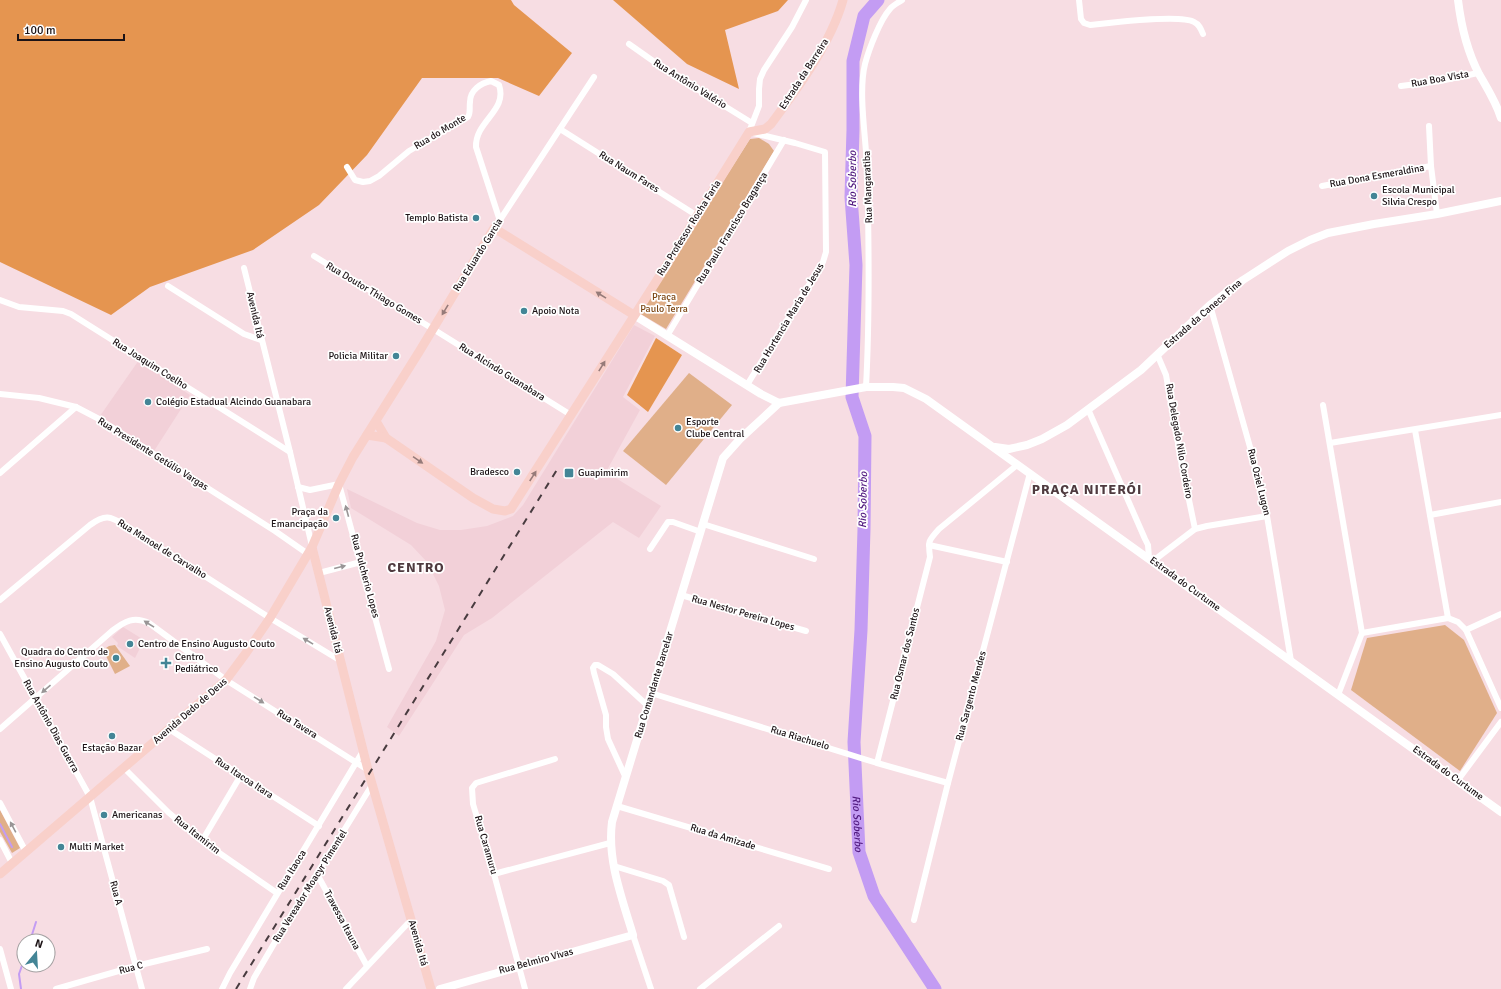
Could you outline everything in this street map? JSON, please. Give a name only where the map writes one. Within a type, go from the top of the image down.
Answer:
[{"type":"main road","name":"Estrada da Barreira","points":[[771,124],[823,47],[834,26],[843,0]]},
{"type":"main road","points":[[749,132],[765,129],[771,124]]},
{"type":"main road","name":"Rua Professor Rocha Faria","points":[[386,438],[486,506],[499,511],[511,509],[749,132]]},
{"type":"main road","points":[[497,225],[634,315]]},
{"type":"main road","name":"Rua Eduardo Garcia","points":[[366,435],[497,225]]},
{"type":"main road","points":[[376,421],[386,438]]},
{"type":"main road","points":[[366,435],[386,438]]},
{"type":"main road","name":"Avenida Dedo de Deus","points":[[0,874],[12,862],[26,852],[226,680],[270,618],[310,551],[339,484],[366,435]]},
{"type":"main road","name":"Avenida Itá","points":[[310,551],[319,573],[372,785],[431,989]]},
{"type":"street","name":"Rua Professor Rocha Faria","points":[[749,132],[759,106],[760,79],[764,70],[792,27],[806,0]]},
{"type":"street","name":"Rua Mangaratiba","points":[[866,387],[869,251],[863,102],[865,64],[880,26],[891,8],[902,0]]},
{"type":"street","points":[[1079,0],[1081,19],[1084,23],[1090,25],[1145,20],[1182,19],[1194,21],[1199,26],[1203,34]]},
{"type":"street","points":[[1458,0],[1464,35],[1478,72],[1489,91],[1501,118]]},
{"type":"street","name":"Rua Antônio Valério","points":[[629,44],[663,68],[752,123]]},
{"type":"street","name":"Rua Boa Vista","points":[[1401,86],[1478,72]]},
{"type":"street","name":"Rua Eduardo Garcia","points":[[497,225],[594,77]]},
{"type":"street","name":"Rua do Monte","points":[[347,167],[355,180],[362,182],[370,181],[379,176],[409,151],[468,117],[470,111],[470,98],[473,92],[479,85],[491,81],[499,85],[501,99],[498,107],[479,132],[476,147],[497,225]]},
{"type":"street","points":[[771,124],[774,138]]},
{"type":"street","points":[[1429,126],[1431,166],[1437,214]]},
{"type":"street","name":"Rua Naum Fares","points":[[560,129],[696,215]]},
{"type":"street","points":[[749,132],[784,140]]},
{"type":"street","name":"Rua Hortencia Maria de Jesus","points":[[747,385],[823,262],[826,252],[825,152],[784,140]]},
{"type":"street","name":"Rua Paulo Francisco Bragança","points":[[667,336],[784,140]]},
{"type":"street","name":"Rua Dona Esmeraldina","points":[[1322,186],[1431,166]]},
{"type":"street","name":"Estrada da Caneca Fina","points":[[866,387],[904,388],[926,398],[994,447],[1008,453],[1042,440],[1088,410],[1136,374],[1210,306],[1257,270],[1288,251],[1320,236],[1374,224],[1437,214],[1501,201]]},
{"type":"street","name":"Rua Doutor Thiago Gomes","points":[[314,256],[433,329]]},
{"type":"street","name":"Avenida Itá","points":[[244,268],[309,533],[310,551]]},
{"type":"street","points":[[168,286],[244,334],[261,340]]},
{"type":"street","name":"Rua Joaquim Coelho","points":[[0,300],[19,307],[63,311],[71,314],[290,452]]},
{"type":"street","name":"Rua Oziel Lugon","points":[[1210,306],[1254,462],[1267,516],[1291,661]]},
{"type":"street","points":[[634,315],[761,394],[779,403],[866,387]]},
{"type":"street","name":"Rua Alcindo Guanabara","points":[[433,329],[571,416]]},
{"type":"street","name":"Rua Delegado Nilo Cordeiro","points":[[1157,354],[1166,374],[1195,529]]},
{"type":"street","name":"Rua Presidente Getúlio Vargas","points":[[0,394],[39,398],[76,407],[99,419],[310,551]]},
{"type":"street","name":"Rua Comandante Barcelar","points":[[651,989],[633,935],[614,866],[610,843],[612,822],[723,458],[740,439],[779,403]]},
{"type":"street","points":[[1323,405],[1362,633],[1338,694]]},
{"type":"street","points":[[0,474],[76,407]]},
{"type":"street","points":[[1088,410],[1148,545],[1151,559],[1195,529],[1267,516]]},
{"type":"street","points":[[1330,443],[1501,415]]},
{"type":"street","points":[[1415,430],[1448,618]]},
{"type":"street","name":"Estrada do Curtume","points":[[1008,453],[1017,465],[1151,559],[1500,810]]},
{"type":"street","points":[[1007,562],[928,545],[929,539],[939,529],[1017,465]]},
{"type":"street","name":"Rua Sargento Mendes","points":[[914,920],[948,783],[1030,473]]},
{"type":"street","points":[[298,487],[310,490],[339,484]]},
{"type":"street","name":"Rua Pulcherio Lopes","points":[[339,484],[389,669]]},
{"type":"street","points":[[301,500],[310,490]]},
{"type":"street","points":[[1430,515],[1501,502]]},
{"type":"street","name":"Rua Manoel de Carvalho","points":[[0,600],[90,525],[103,517],[109,517],[125,525],[270,618]]},
{"type":"street","points":[[650,549],[668,522],[673,522],[701,532]]},
{"type":"street","points":[[703,524],[814,559]]},
{"type":"street","points":[[295,543],[305,543],[309,533]]},
{"type":"street","name":"Rua Osmar dos Santos","points":[[878,763],[930,557],[928,545]]},
{"type":"street","points":[[319,573],[361,562]]},
{"type":"street","name":"Rua Nestor Pereira Lopes","points":[[681,595],[806,631]]},
{"type":"street","points":[[1466,630],[1501,614]]},
{"type":"street","points":[[270,618],[341,660]]},
{"type":"street","points":[[1362,633],[1448,618],[1458,622],[1466,630],[1501,708]]},
{"type":"street","name":"Rua Tavera","points":[[0,729],[112,631],[123,623],[133,619],[143,620],[226,680],[368,770]]},
{"type":"street","name":"Rua Antônio Dias Guerra","points":[[0,634],[90,797]]},
{"type":"street","points":[[626,776],[608,739],[606,715],[593,668],[598,665],[613,674],[648,706]]},
{"type":"street","name":"Rua Riachuelo","points":[[651,693],[948,783]]},
{"type":"street","points":[[1458,780],[1501,722]]},
{"type":"street","name":"Rua Itacoa Itara","points":[[169,729],[319,826]]},
{"type":"street","name":"Rua Itaoca","points":[[222,989],[363,751]]},
{"type":"street","name":"Rua Caramuru","points":[[525,989],[474,804],[472,788],[476,783],[555,760]]},
{"type":"street","name":"Rua Itamirim","points":[[124,768],[168,812],[202,840],[278,894]]},
{"type":"street","points":[[202,840],[240,775]]},
{"type":"street","name":"Rua Vereador Moacyr Pimentel","points":[[250,989],[254,978],[271,948],[372,785]]},
{"type":"street","name":"Rua A","points":[[90,797],[142,989]]},
{"type":"street","points":[[0,803],[26,852]]},
{"type":"street","name":"Rua da Amizade","points":[[617,806],[829,869]]},
{"type":"street","points":[[0,840],[12,862]]},
{"type":"street","points":[[494,874],[610,843]]},
{"type":"street","points":[[614,866],[662,881],[668,885],[684,937]]},
{"type":"street","name":"Travessa Itauna","points":[[318,874],[367,966]]},
{"type":"street","points":[[346,989],[411,920]]},
{"type":"street","points":[[700,989],[779,926]]},
{"type":"street","name":"Rua Belmiro Vivas","points":[[440,989],[633,935]]},
{"type":"street","points":[[0,949],[11,989]]},
{"type":"street","name":"Rua C","points":[[56,989],[136,966],[207,949]]},
{"type":"shaded area","points":[[0,0],[511,0],[514,5],[572,53],[539,96],[498,78],[422,78],[367,155],[319,205],[253,250],[150,287],[111,315],[0,262]]},
{"type":"shaded area","points":[[613,0],[788,0],[778,11],[725,30],[739,89],[687,64]]},
{"type":"shaded area","points":[[634,325],[655,336],[623,397],[640,410],[606,472],[661,506],[639,538],[613,522],[492,618],[464,635],[399,736],[387,727],[436,641],[445,610],[439,586],[427,562],[411,545],[351,508],[347,489],[417,523],[440,530],[461,530],[487,526],[513,516],[523,505]]},
{"type":"shaded area","points":[[656,338],[682,355],[648,412],[627,395]]},
{"type":"shaded area","name":"Colégio Estadual Alcindo Guanabara","points":[[139,360],[190,395],[154,451],[100,416]]},
{"type":"shaded area","name":"Centro de Ensino Augusto Couto","points":[[123,627],[144,640],[135,658],[117,646],[118,643],[112,637]]},
{"type":"green space","name":"Praça Paulo Terra","points":[[759,138],[769,144],[774,151],[666,329],[639,313],[750,139]]},
{"type":"green space","name":"Esporte Clube Central","points":[[689,373],[732,405],[666,485],[623,451]]},
{"type":"green space","points":[[1445,625],[1464,640],[1497,713],[1460,771],[1351,690],[1367,638]]},
{"type":"green space","name":"Quadra do Centro de Ensino Augusto Couto","points":[[115,645],[130,666],[115,674],[103,650],[109,646]]},
{"type":"green space","points":[[0,810],[20,848],[12,853],[0,832]]},
{"type":"waterway","name":"Rio Soberbo","points":[[878,0],[864,16],[853,61],[851,197],[856,265],[852,397],[865,436],[861,630],[854,742],[859,852],[874,896],[935,989]]},
{"type":"waterway","points":[[0,824],[12,847]]},
{"type":"waterway","points":[[33,933],[36,922]]},
{"type":"waterway","points":[[19,973],[21,989]]},
{"type":"railway","points":[[236,989],[558,468]]},
{"type":"place","name":"Escola Municipal Silvia Crespo","points":[[1374,196]]},
{"type":"place","name":"Templo Batista","points":[[476,218]]},
{"type":"place","name":"Apoio Nota","points":[[524,311]]},
{"type":"place","name":"Policia Militar","points":[[396,356]]},
{"type":"place","name":"Colégio Estadual Alcindo Guanabara","points":[[148,402]]},
{"type":"place","name":"Esporte Clube Central","points":[[678,428]]},
{"type":"place","name":"Bradesco","points":[[517,472]]},
{"type":"place","name":"Guapimirim","points":[[569,473]]},
{"type":"place","name":"Praça da Emancipação","points":[[336,518]]},
{"type":"place","name":"Centro de Ensino Augusto Couto","points":[[130,644]]},
{"type":"place","name":"Quadra do Centro de Ensino Augusto Couto","points":[[116,658]]},
{"type":"place","name":"Centro Pediátrico","points":[[166,663]]},
{"type":"place","name":"Estação Bazar","points":[[112,736]]},
{"type":"place","name":"Americanas","points":[[104,815]]},
{"type":"place","name":"Multi Market","points":[[61,847]]},
{"type":"district","name":"PRAÇA NITERÓI","points":[[1087,489]]},
{"type":"district","name":"CENTRO","points":[[416,567]]}]
